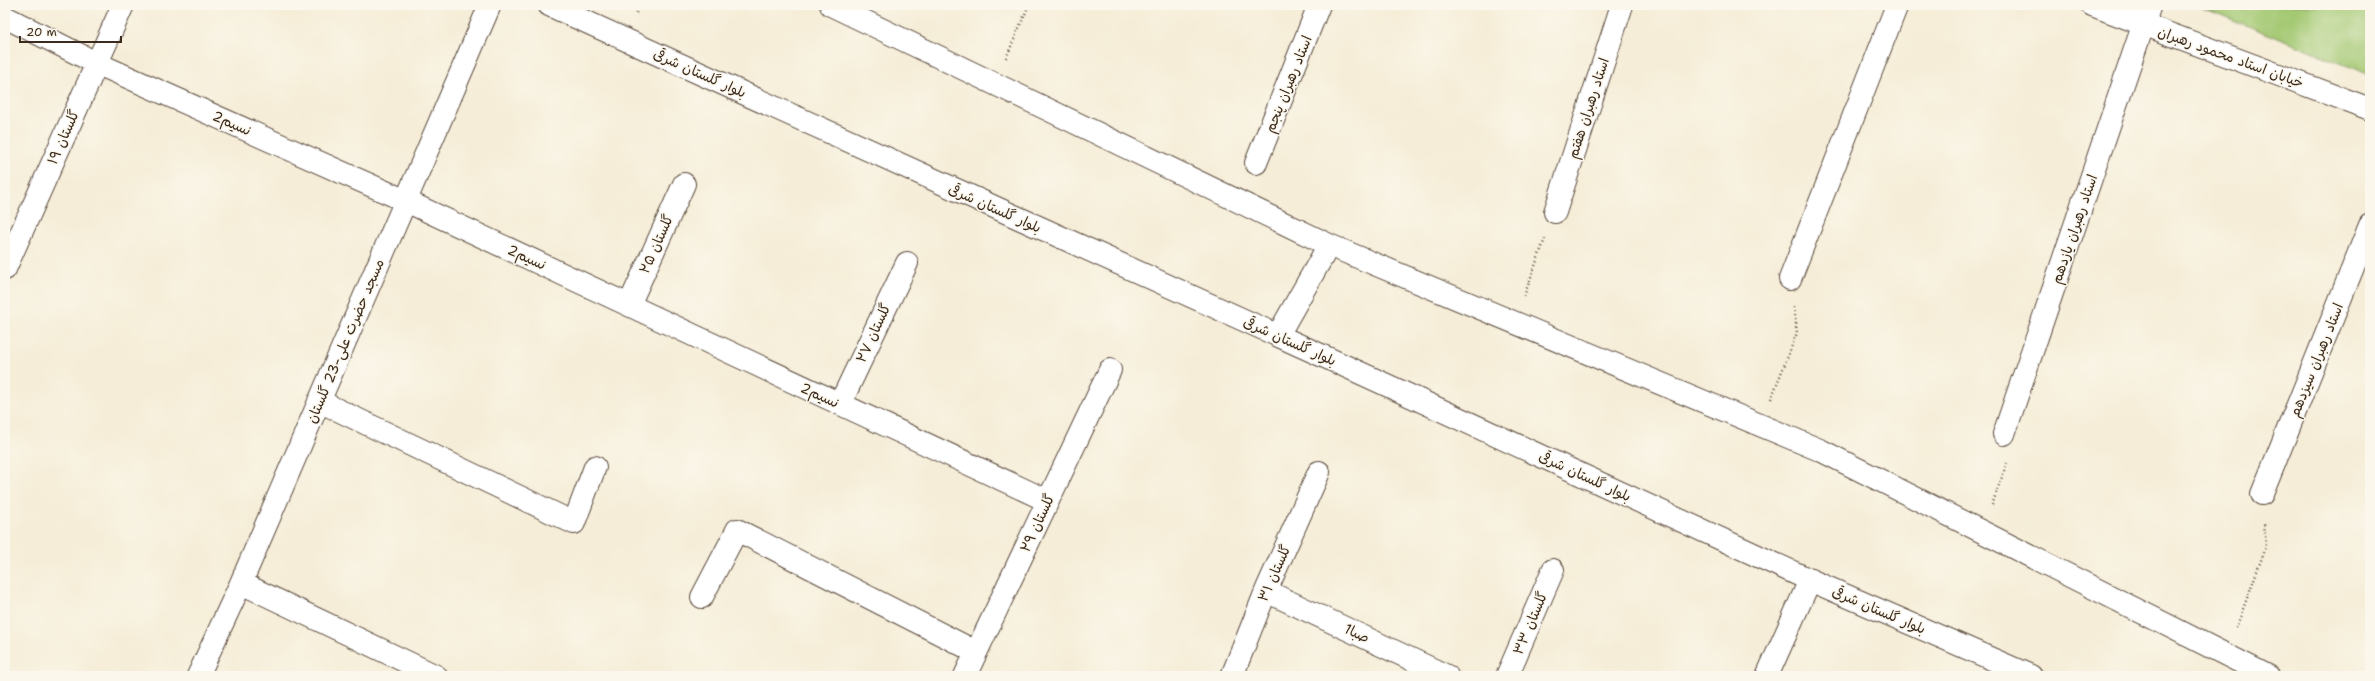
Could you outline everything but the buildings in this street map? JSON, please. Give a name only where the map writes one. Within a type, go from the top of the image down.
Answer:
[{"type":"street","name":"گلستان ۱۹","points":[[5,269],[123,5]]},
{"type":"street","name":"مسجد حضرت علی-23 گلستان","points":[[198,676],[241,583],[490,5]]},
{"type":"street","name":"بلوار گلستان شرقی","points":[[549,5],[1278,335],[1810,580],[2031,676]]},
{"type":"street","points":[[831,5],[1329,246],[1822,451],[2268,676]]},
{"type":"street","name":"استاد رهبران پنجم","points":[[1256,163],[1319,5]]},
{"type":"street","name":"استاد رهبران هفتم","points":[[1555,212],[1622,5]]},
{"type":"street","points":[[1790,278],[1897,5]]},
{"type":"street","name":"خیابان استاد محمود رهبران","points":[[2092,5],[2146,15],[2370,109]]},
{"type":"street","name":"استاد رهبران یازدهم","points":[[2004,434],[2146,15]]},
{"type":"street","name":"نسیم2","points":[[5,17],[96,63],[406,201],[1048,501]]},
{"type":"street","name":"گلستان ۲۵","points":[[629,305],[684,184]]},
{"type":"street","name":"استاد رهبران سیزدهم","points":[[2262,494],[2370,225]]},
{"type":"street","points":[[1278,335],[1329,246]]},
{"type":"street","name":"گلستان ۲۷","points":[[840,404],[907,263]]},
{"type":"street","name":"گلستان ۲۹","points":[[965,676],[1110,370]]},
{"type":"street","points":[[319,401],[574,523],[595,467]]},
{"type":"street","name":"گلستان ۳۱","points":[[1232,676],[1266,591],[1319,472]]},
{"type":"street","points":[[702,597],[737,530],[976,652]]},
{"type":"street","name":"گلستان ۳۳","points":[[1507,676],[1553,570]]},
{"type":"street","points":[[1767,676],[1810,580]]},
{"type":"street","points":[[241,583],[436,676]]},
{"type":"street","name":"صبا1","points":[[1266,591],[1447,676]]},
{"type":"path","points":[[995,85],[1029,5]]},
{"type":"path","points":[[1514,323],[1555,212]]},
{"type":"path","points":[[1761,426],[1797,333],[1790,278]]},
{"type":"path","points":[[1981,532],[2010,456],[2004,434]]},
{"type":"path","points":[[2226,655],[2266,547],[2262,494]]},
{"type":"green space","points":[[2196,5],[2370,5],[2370,75]]}]
